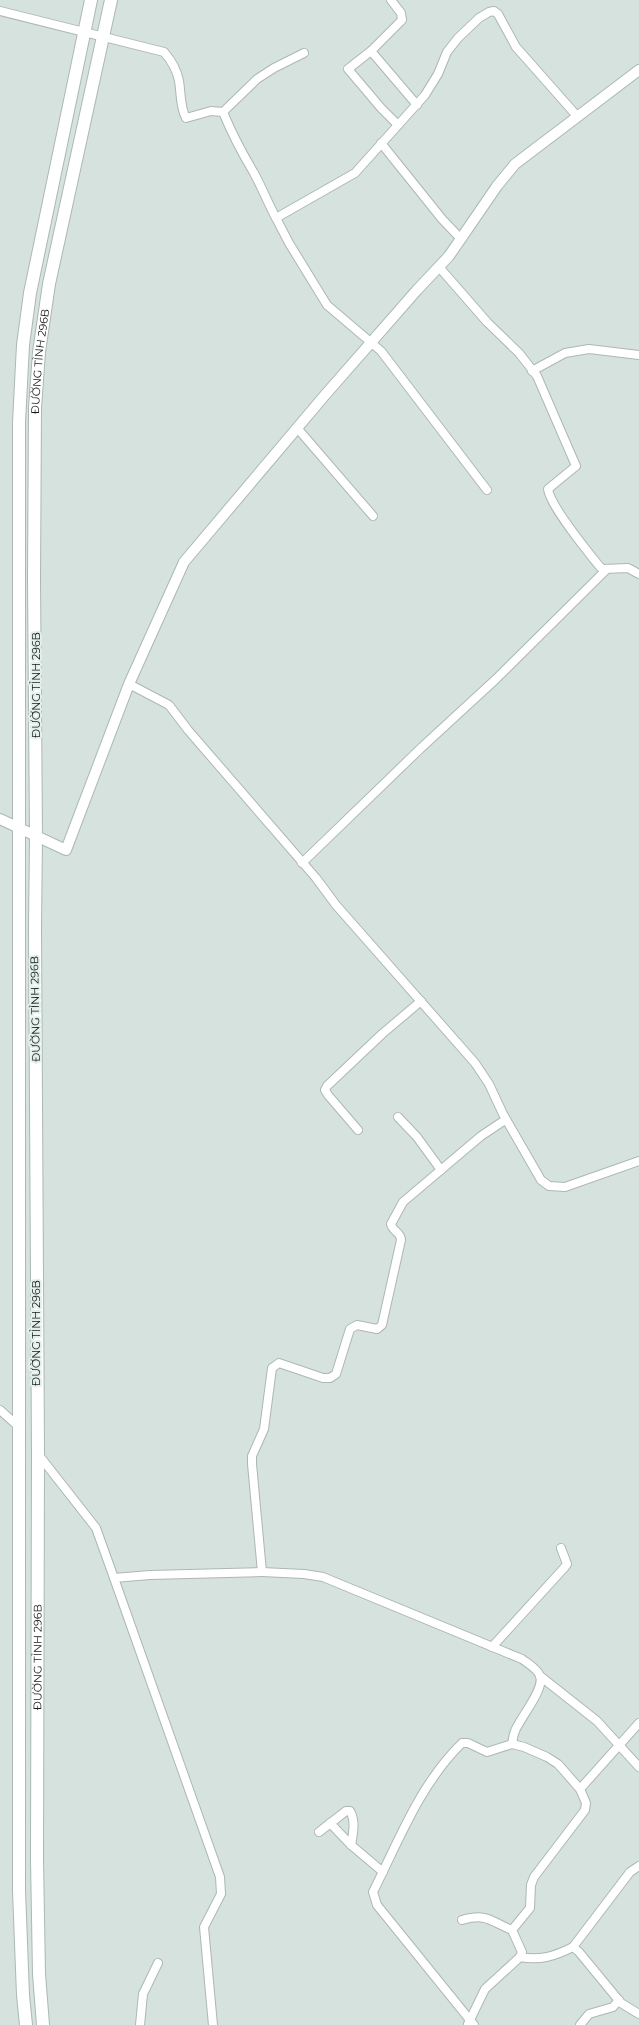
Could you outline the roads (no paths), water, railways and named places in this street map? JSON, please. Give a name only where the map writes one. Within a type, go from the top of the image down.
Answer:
[{"type":"main road","name":"ĐƯỜNG TỈNH 296B","points":[[26,2025],[23,1995],[19,1891],[19,422],[23,345],[30,293],[91,0]]},
{"type":"main road","name":"ĐƯỜNG TỈNH 296B","points":[[43,2025],[39,1974],[37,1860],[38,1454],[35,928],[35,408],[39,352],[54,260],[111,0]]},
{"type":"street","points":[[391,0],[401,13],[402,20],[371,51],[348,69],[381,108],[398,125]]},
{"type":"street","points":[[0,11],[164,52],[174,66],[186,118],[211,111],[223,112],[234,103],[257,79],[274,68],[304,53]]},
{"type":"street","points":[[276,218],[290,209],[326,191],[355,173],[425,95],[438,74],[447,52],[458,38],[489,12],[494,11],[502,19],[516,46],[578,116]]},
{"type":"street","points":[[371,51],[417,104]]},
{"type":"street","points":[[0,820],[66,850],[129,684],[184,562],[372,342],[439,267],[461,239],[497,186],[515,164],[639,70]]},
{"type":"street","points":[[223,112],[243,156],[254,174],[288,243],[327,305],[372,342],[398,372],[455,451],[487,490]]},
{"type":"street","points":[[381,143],[442,219],[461,239]]},
{"type":"street","points":[[439,267],[472,306],[519,353],[543,386],[549,406],[576,466],[548,488],[548,493],[580,542],[600,567],[607,569],[628,568],[639,574]]},
{"type":"street","points":[[532,371],[565,353],[589,349],[639,355]]},
{"type":"street","points":[[298,429],[373,516]]},
{"type":"street","points":[[302,863],[496,679],[607,569]]},
{"type":"street","points":[[129,684],[169,705],[188,730],[336,905],[485,1078],[506,1120],[541,1180],[549,1186],[565,1187],[639,1161]]},
{"type":"street","points":[[358,1130],[325,1090],[327,1086],[382,1034],[421,1002]]},
{"type":"street","points":[[398,1117],[417,1137],[440,1170]]},
{"type":"street","points":[[262,1572],[252,1456],[264,1429],[272,1368],[279,1363],[323,1378],[330,1378],[336,1374],[350,1329],[357,1325],[377,1329],[382,1326],[401,1240],[399,1234],[392,1229],[391,1224],[403,1202],[481,1136],[506,1120]]},
{"type":"street","points":[[0,1410],[18,1426]]},
{"type":"street","points":[[38,1454],[96,1528],[220,1877],[221,1894],[204,1927],[213,2025]]},
{"type":"street","points":[[492,1647],[567,1564],[561,1548]]},
{"type":"street","points":[[114,1578],[150,1575],[262,1572],[304,1574],[323,1577],[522,1659],[540,1676],[597,1721],[639,1767]]},
{"type":"street","points":[[512,1744],[515,1731],[541,1682],[540,1676]]},
{"type":"street","points":[[580,1789],[639,1723]]},
{"type":"street","points":[[462,1920],[482,1916],[512,1930],[522,1952],[520,1957],[485,1989],[470,2024],[377,1904],[373,1892],[416,1801],[432,1778],[462,1743],[468,1743],[487,1752],[512,1744],[547,1757],[558,1764],[580,1789],[586,1803],[585,1810],[534,1877],[531,1885],[530,1908],[512,1930]]},
{"type":"street","points":[[319,1832],[346,1811],[350,1811],[353,1816],[354,1826],[352,1845]]},
{"type":"street","points":[[330,1823],[352,1845],[383,1872]]},
{"type":"street","points":[[520,1957],[538,1959],[551,1957],[573,1947],[630,1872],[639,1866]]},
{"type":"street","points":[[573,1947],[579,1952],[618,2000],[639,2014]]},
{"type":"street","points":[[140,2025],[143,1994],[158,1963]]},
{"type":"street","points":[[580,2025],[589,2014],[613,2007],[618,2000]]}]
